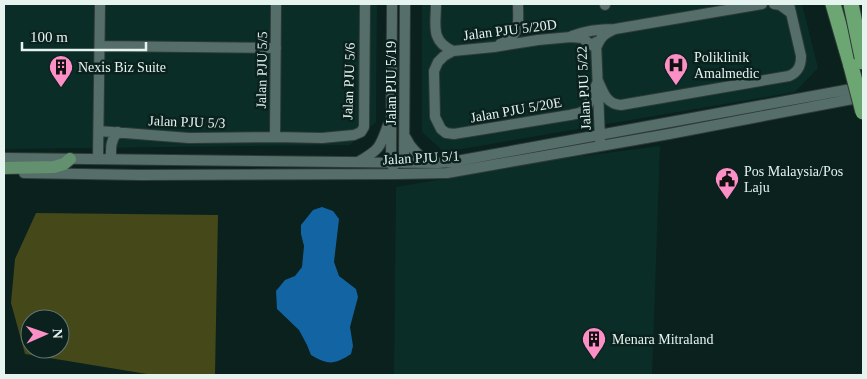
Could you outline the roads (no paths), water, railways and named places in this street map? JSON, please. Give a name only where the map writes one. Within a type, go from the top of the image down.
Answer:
[{"type":"highway","points":[[833,4],[859,59]]},
{"type":"highway","points":[[839,4],[842,20],[859,59]]},
{"type":"highway","points":[[850,4],[859,59],[863,112]]},
{"type":"main road","points":[[4,168],[46,168],[59,166],[70,159]]},
{"type":"street","points":[[98,159],[100,4]]},
{"type":"street","name":"Jalan PJU 5/5","points":[[275,137],[276,4]]},
{"type":"street","name":"Jalan PJU 5/6","points":[[275,137],[322,138],[354,135],[361,132],[364,126],[365,4]]},
{"type":"street","name":"Jalan PJU 5/19","points":[[391,163],[392,4]]},
{"type":"street","name":"Jalan PJU 5/19","points":[[404,163],[405,4]]},
{"type":"street","points":[[436,4],[436,35],[439,42],[445,48],[453,51]]},
{"type":"street","points":[[494,48],[510,39],[516,33],[518,26],[518,4]]},
{"type":"street","name":"Jalan PJU 5/20D","points":[[572,37],[595,29],[615,28],[762,4]]},
{"type":"street","points":[[598,81],[609,101],[614,105],[621,105],[778,79],[794,74],[801,64],[801,56],[790,8],[774,4]]},
{"type":"street","points":[[518,26],[526,35],[538,40]]},
{"type":"street","points":[[596,48],[603,35],[615,28]]},
{"type":"street","name":"Jalan PJU 5/22","points":[[595,29],[601,146]]},
{"type":"street","name":"Jalan PJU 5/20D","points":[[453,51],[494,48],[538,40],[572,37],[582,38],[596,48]]},
{"type":"street","points":[[100,46],[276,48]]},
{"type":"street","name":"Jalan PJU 5/20E","points":[[453,51],[438,62],[434,71],[435,117],[441,129],[446,133],[454,134],[580,113],[586,109],[598,81]]},
{"type":"street","name":"Jalan PJU 5/1","points":[[4,158],[357,163],[451,162],[863,87]]},
{"type":"street","name":"Jalan PJU 5/1","points":[[4,173],[108,175],[458,172],[863,97]]},
{"type":"street","points":[[357,163],[378,149],[391,117]]},
{"type":"street","name":"Jalan PJU 5/3","points":[[99,131],[188,138],[275,137]]},
{"type":"street","points":[[112,159],[112,142],[118,132]]},
{"type":"street","points":[[404,135],[409,145],[428,163]]},
{"type":"street","points":[[391,163],[397,174],[404,163]]},
{"type":"water","points":[[322,207],[333,211],[339,219],[334,262],[339,276],[356,289],[358,297],[350,327],[353,346],[351,354],[335,362],[322,361],[311,355],[299,330],[277,309],[276,291],[285,280],[295,276],[302,267],[304,246],[301,225],[313,210]]},
{"type":"place","name":"Poliklinik Amalmedic","points":[[676,86]]},
{"type":"place","name":"Nexis Biz Suite","points":[[61,88]]},
{"type":"place","name":"Pos Malaysia/Pos Laju","points":[[727,200]]},
{"type":"place","name":"Menara Mitraland","points":[[594,360]]}]
